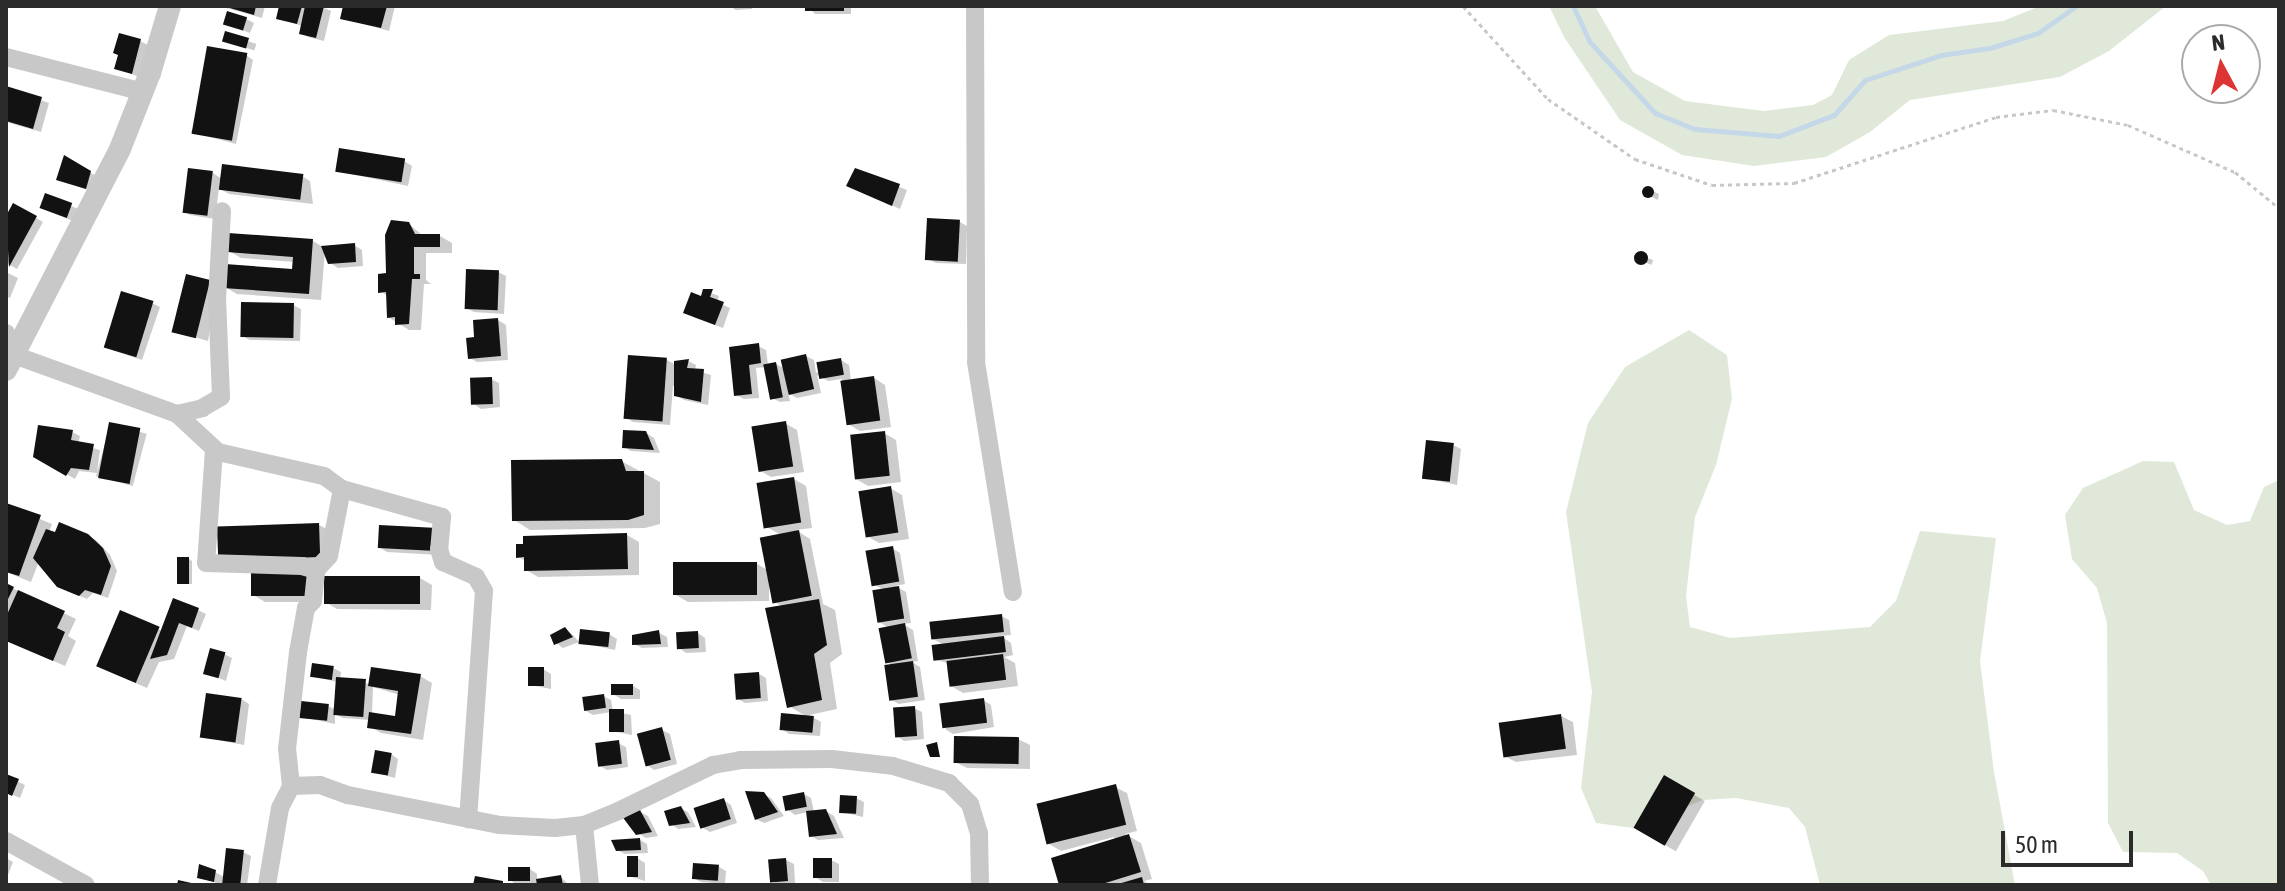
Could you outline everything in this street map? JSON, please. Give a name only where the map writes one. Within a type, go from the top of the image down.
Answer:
[{"type":"street","points":[[10,363],[120,149],[143,92],[170,6]]},
{"type":"street","points":[[975,6],[976,362],[1013,592]]},
{"type":"street","points":[[6,57],[143,92]]},
{"type":"street","points":[[177,414],[202,408],[221,397],[217,324],[222,211]]},
{"type":"street","points":[[6,333],[10,363]]},
{"type":"street","points":[[10,363],[177,414],[214,450],[324,476],[342,489],[442,517],[439,549],[443,562],[476,577],[484,591],[468,819]]},
{"type":"street","points":[[214,450],[206,563],[213,566],[302,566],[316,570]]},
{"type":"street","points":[[267,885],[280,808],[291,786],[287,749],[306,608],[313,601],[316,570],[329,556],[342,489]]},
{"type":"street","points":[[291,786],[320,785],[348,795],[468,819],[555,828],[584,825],[713,765],[740,760],[832,759],[893,766],[949,783],[970,804],[979,833],[980,885]]},
{"type":"street","points":[[584,825],[590,885]]},
{"type":"street","points":[[6,841],[86,885]]},
{"type":"path","points":[[1463,6],[1548,99],[1635,159],[1712,185],[1794,183],[1996,117],[2053,110],[2128,125],[2235,172],[2279,208]]},
{"type":"green space","points":[[1549,6],[1595,6],[1633,72],[1685,101],[1764,111],[1813,105],[1832,95],[1849,60],[1889,35],[2003,21],[2040,6],[2166,6],[2109,51],[2060,77],[1910,100],[1870,132],[1826,157],[1754,166],[1682,155],[1620,120],[1564,37]]},
{"type":"green space","points":[[1689,330],[1727,355],[1732,399],[1716,465],[1695,517],[1686,596],[1690,627],[1730,638],[1870,627],[1896,601],[1920,531],[1996,538],[1980,661],[1994,772],[2015,885],[1820,885],[1805,827],[1789,808],[1736,798],[1703,800],[1633,828],[1596,823],[1581,788],[1592,692],[1566,512],[1588,423],[1625,367]]},
{"type":"green space","points":[[2143,461],[2174,462],[2194,510],[2227,525],[2250,521],[2264,487],[2279,480],[2279,885],[2211,885],[2203,871],[2177,853],[2123,852],[2108,823],[2107,623],[2097,588],[2072,559],[2065,515],[2083,488]]},
{"type":"building","points":[[223,6],[256,6],[254,15]]},
{"type":"building","points":[[279,6],[302,6],[297,24],[276,19]]},
{"type":"building","points":[[305,6],[324,6],[316,38],[299,34]]},
{"type":"building","points":[[343,6],[387,6],[381,28],[340,19]]},
{"type":"building","points":[[805,6],[844,6],[844,11],[805,11]]},
{"type":"building","points":[[227,11],[247,17],[243,31],[223,24]]},
{"type":"building","points":[[225,31],[249,38],[246,48],[222,42]]},
{"type":"building","points":[[119,33],[141,39],[132,74],[114,69],[118,55],[113,53]]},
{"type":"building","points":[[207,46],[247,53],[232,141],[192,134]]},
{"type":"building","points":[[6,86],[42,97],[33,129],[6,121]]},
{"type":"building","points":[[339,148],[405,158],[401,182],[335,172]]},
{"type":"building","points":[[64,155],[91,171],[86,189],[56,180]]},
{"type":"building","points":[[222,164],[303,174],[300,200],[219,190]]},
{"type":"building","points":[[188,168],[213,171],[207,216],[183,213]]},
{"type":"building","points":[[855,168],[900,184],[892,206],[846,186]]},
{"type":"building","points":[[1648,186],[1654,192],[1648,198],[1642,192]]},
{"type":"building","points":[[45,193],[72,203],[67,218],[40,208]]},
{"type":"building","points":[[13,203],[37,216],[9,267],[6,216]]},
{"type":"building","points":[[927,218],[960,220],[958,262],[925,260]]},
{"type":"building","points":[[391,220],[409,222],[415,234],[440,234],[440,247],[414,247],[414,274],[420,274],[420,279],[412,279],[409,324],[395,325],[395,317],[387,318],[386,292],[378,293],[378,274],[386,273],[385,235]]},
{"type":"building","points":[[228,233],[313,239],[309,294],[223,288],[225,264],[292,269],[293,257],[227,252]]},
{"type":"building","points":[[355,243],[356,262],[328,264],[321,246]]},
{"type":"building","points":[[1641,251],[1648,258],[1641,265],[1634,258]]},
{"type":"building","points":[[466,269],[499,270],[498,310],[465,309]]},
{"type":"building","points":[[186,274],[210,280],[196,338],[171,332]]},
{"type":"building","points":[[703,289],[713,289],[710,297],[724,302],[715,325],[683,313],[691,292],[701,296]]},
{"type":"building","points":[[121,291],[154,301],[136,357],[104,347]]},
{"type":"building","points":[[241,302],[294,303],[293,338],[240,337]]},
{"type":"building","points":[[498,318],[501,356],[468,359],[466,338],[474,337],[473,320]]},
{"type":"building","points":[[759,343],[761,363],[749,365],[752,394],[734,396],[729,347]]},
{"type":"building","points":[[806,354],[814,389],[789,395],[781,360]]},
{"type":"building","points":[[628,355],[667,358],[662,422],[624,419]]},
{"type":"building","points":[[841,358],[844,375],[819,379],[816,362]]},
{"type":"building","points":[[689,359],[687,368],[704,369],[701,402],[674,396],[674,361]]},
{"type":"building","points":[[776,362],[783,397],[770,400],[763,364]]},
{"type":"building","points":[[874,376],[880,421],[847,425],[840,381]]},
{"type":"building","points":[[492,377],[493,404],[471,405],[470,378]]},
{"type":"building","points":[[786,421],[793,466],[759,472],[751,426]]},
{"type":"building","points":[[109,422],[140,428],[130,484],[98,478]]},
{"type":"building","points":[[38,425],[73,430],[71,440],[94,444],[89,470],[71,468],[66,476],[33,457]]},
{"type":"building","points":[[623,430],[646,431],[654,450],[622,448]]},
{"type":"building","points":[[885,431],[890,476],[855,479],[850,435]]},
{"type":"building","points":[[1426,440],[1454,443],[1450,482],[1422,479]]},
{"type":"building","points":[[622,459],[626,471],[644,471],[644,515],[628,520],[512,521],[511,460]]},
{"type":"building","points":[[794,477],[801,522],[764,528],[756,483]]},
{"type":"building","points":[[891,486],[898,532],[866,538],[858,491]]},
{"type":"building","points":[[6,503],[41,515],[19,576],[6,572]]},
{"type":"building","points":[[59,522],[88,534],[103,548],[111,566],[101,595],[85,590],[79,596],[57,587],[33,558],[46,529],[55,532]]},
{"type":"building","points":[[319,523],[320,557],[218,561],[217,527]]},
{"type":"building","points":[[379,525],[433,528],[432,551],[378,548]]},
{"type":"building","points":[[799,530],[812,596],[773,603],[760,538]]},
{"type":"building","points":[[627,533],[628,569],[524,571],[524,557],[516,558],[516,544],[523,544],[523,536]]},
{"type":"building","points":[[893,546],[899,581],[872,586],[865,551]]},
{"type":"building","points":[[177,557],[189,557],[189,584],[177,584]]},
{"type":"building","points":[[673,562],[757,562],[757,595],[673,595]]},
{"type":"building","points":[[251,571],[310,571],[310,596],[251,596]]},
{"type":"building","points":[[324,576],[420,576],[420,604],[324,604]]},
{"type":"building","points":[[6,583],[14,587],[6,603]]},
{"type":"building","points":[[899,586],[904,619],[877,623],[872,590]]},
{"type":"building","points":[[18,590],[65,611],[57,628],[65,632],[53,661],[6,641],[6,617]]},
{"type":"building","points":[[173,598],[199,608],[192,628],[179,623],[167,655],[150,659]]},
{"type":"building","points":[[819,599],[827,645],[814,654],[822,700],[787,708],[765,608]]},
{"type":"building","points":[[120,610],[160,627],[136,683],[96,666]]},
{"type":"building","points":[[1002,614],[1004,632],[931,640],[929,622]]},
{"type":"building","points":[[905,623],[912,658],[885,663],[878,628]]},
{"type":"building","points":[[565,627],[573,637],[554,645],[550,635]]},
{"type":"building","points":[[580,629],[610,632],[608,647],[578,644]]},
{"type":"building","points":[[659,630],[661,644],[632,645],[632,635]]},
{"type":"building","points":[[698,631],[699,648],[677,649],[676,632]]},
{"type":"building","points":[[1004,636],[1006,652],[933,661],[932,645]]},
{"type":"building","points":[[210,648],[225,652],[218,678],[203,674]]},
{"type":"building","points":[[1003,654],[1006,680],[950,687],[946,661]]},
{"type":"building","points":[[913,661],[918,697],[889,701],[884,665]]},
{"type":"building","points":[[312,663],[334,666],[332,680],[310,677]]},
{"type":"building","points":[[371,667],[421,674],[411,734],[367,728],[369,712],[395,716],[398,691],[368,686]]},
{"type":"building","points":[[528,667],[544,667],[544,686],[528,686]]},
{"type":"building","points":[[759,672],[761,698],[736,700],[734,674]]},
{"type":"building","points":[[336,677],[366,679],[363,717],[333,715]]},
{"type":"building","points":[[611,684],[633,684],[633,695],[611,695]]},
{"type":"building","points":[[206,693],[242,698],[235,743],[200,738]]},
{"type":"building","points":[[604,694],[606,708],[584,711],[582,697]]},
{"type":"building","points":[[984,698],[987,723],[942,728],[939,703]]},
{"type":"building","points":[[301,701],[329,704],[327,721],[299,718]]},
{"type":"building","points":[[915,706],[917,736],[895,737],[893,708]]},
{"type":"building","points":[[609,709],[624,709],[624,732],[609,732]]},
{"type":"building","points":[[781,713],[814,716],[812,733],[780,730]]},
{"type":"building","points":[[1561,714],[1566,749],[1503,757],[1499,723]]},
{"type":"building","points":[[662,727],[671,760],[646,767],[637,734]]},
{"type":"building","points":[[954,736],[1019,737],[1019,764],[954,763]]},
{"type":"building","points":[[619,740],[622,764],[598,767],[595,743]]},
{"type":"building","points":[[937,742],[940,757],[930,757],[926,745]]},
{"type":"building","points":[[375,750],[392,753],[388,776],[371,773]]},
{"type":"building","points":[[6,774],[19,779],[12,796],[6,793]]},
{"type":"building","points":[[1664,775],[1695,793],[1665,846],[1634,828]]},
{"type":"building","points":[[1116,784],[1126,825],[1047,845],[1036,804]]},
{"type":"building","points":[[745,791],[764,792],[778,812],[755,820]]},
{"type":"building","points":[[804,792],[807,807],[785,811],[782,796]]},
{"type":"building","points":[[840,795],[857,796],[856,814],[839,813]]},
{"type":"building","points":[[724,798],[731,819],[700,829],[694,808]]},
{"type":"building","points":[[681,806],[690,823],[669,826],[664,811]]},
{"type":"building","points":[[826,809],[837,834],[809,837],[806,811]]},
{"type":"building","points":[[640,810],[652,832],[636,835],[621,815]]},
{"type":"building","points":[[1129,834],[1141,872],[1099,885],[1059,885],[1051,858]]},
{"type":"building","points":[[640,838],[641,850],[616,851],[611,840]]},
{"type":"building","points":[[226,848],[244,850],[240,885],[222,884]]},
{"type":"building","points":[[627,856],[638,856],[638,877],[627,877]]},
{"type":"building","points":[[786,858],[788,881],[770,882],[768,860]]},
{"type":"building","points":[[813,858],[832,858],[832,878],[813,878]]},
{"type":"building","points":[[693,863],[719,865],[718,881],[692,879]]},
{"type":"building","points":[[199,864],[216,870],[214,882],[197,878]]},
{"type":"building","points":[[508,867],[530,867],[530,881],[508,881]]},
{"type":"building","points":[[561,875],[563,885],[537,885],[536,879]]},
{"type":"building","points":[[475,876],[503,881],[503,885],[473,885]]},
{"type":"building","points":[[1142,877],[1144,885],[1118,885],[1118,884]]},
{"type":"building","points":[[178,880],[196,884],[196,885],[177,885]]},
{"type":"waterway","points":[[1573,6],[1589,41],[1655,113],[1695,129],[1779,136],[1834,115],[1865,80],[1941,55],[1990,48],[2038,33],[2076,6]]}]
